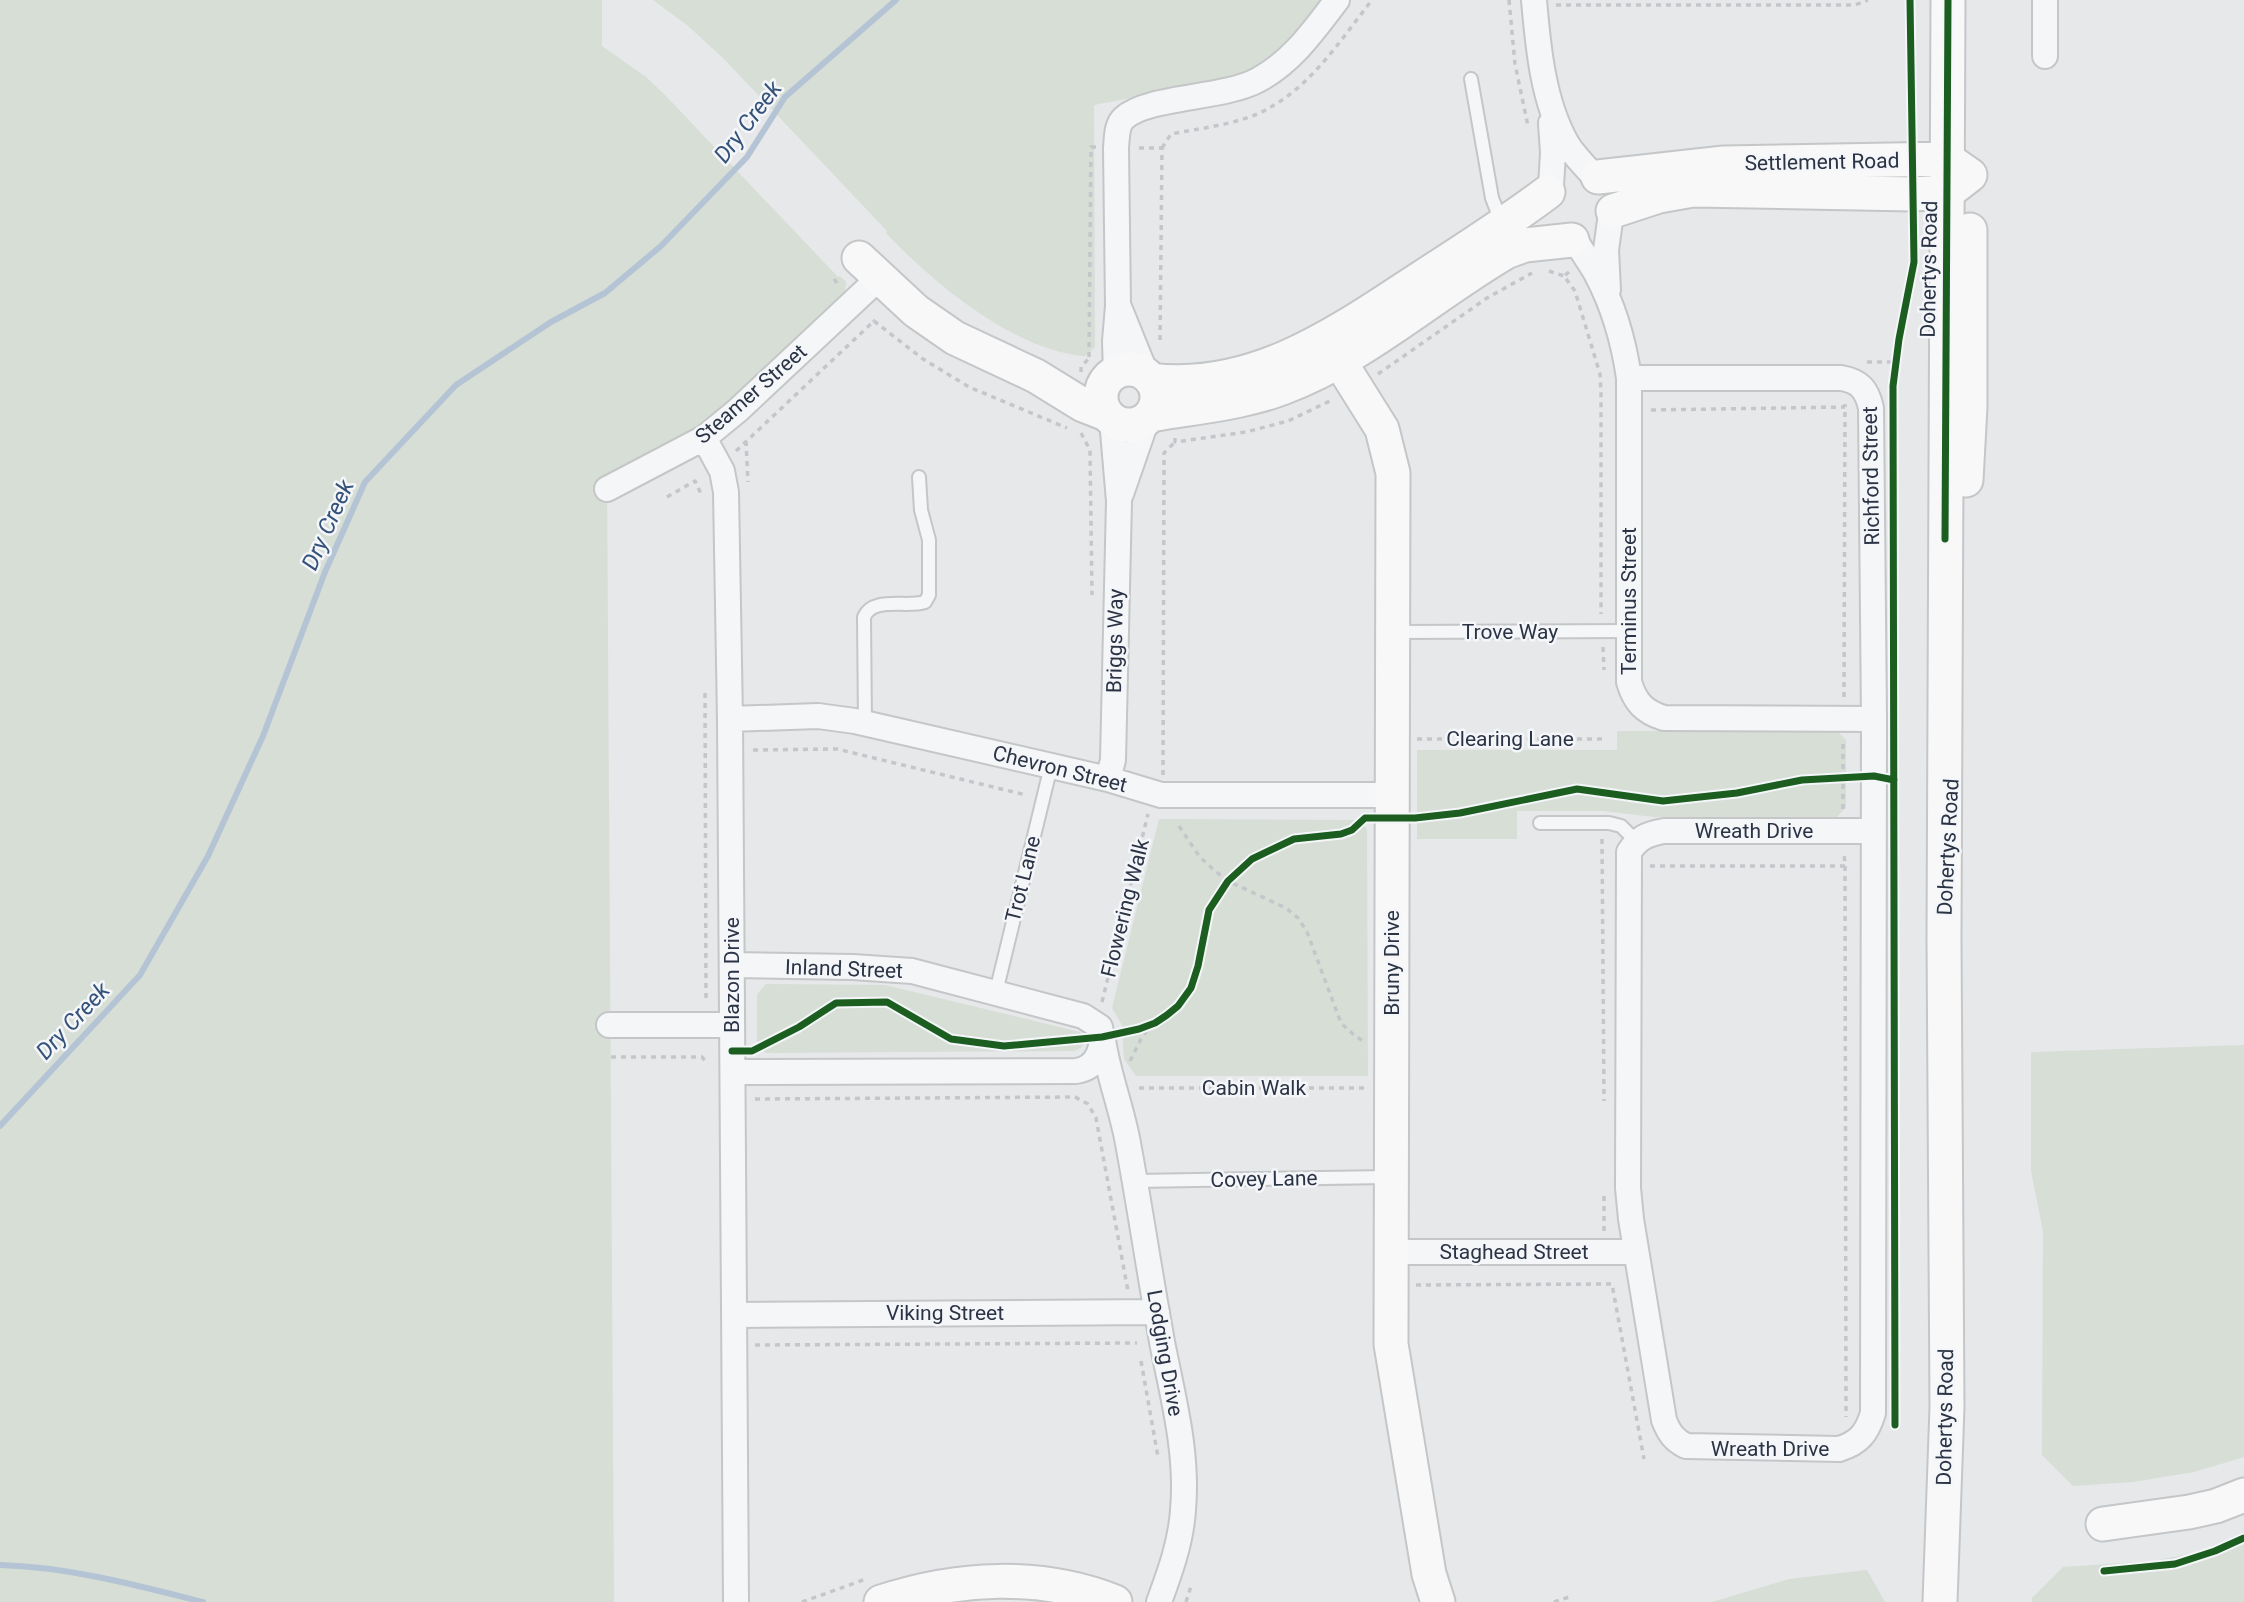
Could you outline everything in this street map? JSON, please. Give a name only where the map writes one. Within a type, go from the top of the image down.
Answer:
[{"type":"street","points":[[1149,417],[1157,398],[1131,376],[1115,341],[1118,306],[1116,148],[1122,119],[1144,107],[1226,92],[1258,80],[1279,68],[1301,47],[1337,0]]},
{"type":"street","name":"Dohertys Road","points":[[1940,1602],[1947,1407],[1944,938],[1970,407],[1955,175],[1948,0]]},
{"type":"street","name":"Dohertys Road","points":[[1955,175],[1971,0]]},
{"type":"street","points":[[2045,0],[2045,56]]},
{"type":"street","points":[[1544,3],[1542,61],[1552,109],[1553,169],[1545,212],[1548,222],[1562,237],[1578,247]]},
{"type":"street","points":[[869,268],[916,311],[955,338],[1036,376],[1083,404],[1100,422],[1130,425],[1149,417],[1249,398],[1280,389],[1340,362],[1506,252],[1525,245],[1578,247],[1596,237],[1612,216],[1610,191],[1567,144],[1552,109]]},
{"type":"street","name":"Settlement Road","points":[[1594,175],[1724,163],[1955,175]]},
{"type":"street","points":[[1036,376],[1085,380],[1131,376],[1170,383],[1233,376],[1262,368],[1326,340],[1503,225],[1549,189],[1558,178],[1569,173],[1594,175]]},
{"type":"street","name":"Settlement Road","points":[[1612,216],[1659,196],[1693,190],[1912,194],[1955,175]]},
{"type":"street","name":"Terminus Street","points":[[1612,216],[1606,250],[1609,300],[1626,359],[1636,378],[1628,631],[1629,682],[1633,695],[1640,706],[1664,718],[1874,719]]},
{"type":"street","name":"Terminus Street","points":[[1578,247],[1609,300]]},
{"type":"street","name":"Steamer Street","points":[[607,489],[704,438],[737,411],[869,268]]},
{"type":"street","name":"Bruny Drive","points":[[1340,362],[1378,422],[1393,473],[1391,1344],[1432,1593]]},
{"type":"street","points":[[1100,422],[1102,390],[1131,376]]},
{"type":"street","name":"Richford Street","points":[[1636,378],[1845,378],[1861,386],[1868,394],[1871,408],[1874,719]]},
{"type":"street","name":"Briggs Way","points":[[1119,501],[1149,417]]},
{"type":"street","name":"Briggs Way","points":[[1100,422],[1119,501],[1113,760],[1108,779]]},
{"type":"street","name":"Blazon Drive","points":[[704,438],[722,471],[726,492],[736,1602]]},
{"type":"street","name":"Chevron Street","points":[[730,719],[817,716],[865,723],[1108,779],[1161,795],[1392,794]]},
{"type":"street","name":"Wreath Drive","points":[[1873,831],[1664,831],[1649,834],[1636,841],[1629,852],[1628,1188],[1635,1252],[1664,1420],[1669,1432],[1686,1446],[1839,1449],[1853,1445],[1861,1438],[1869,1427],[1873,1413],[1874,719]]},
{"type":"street","name":"Inland Street","points":[[732,965],[901,970],[996,992],[1083,1016],[1100,1027],[1097,1051]]},
{"type":"street","points":[[609,1025],[731,1026]]},
{"type":"street","points":[[733,1072],[1097,1051],[1107,1085],[1129,1095]]},
{"type":"street","name":"Lodging Drive","points":[[1097,1051],[1129,1095],[1135,1181],[1185,1476],[1178,1546],[1159,1602]]},
{"type":"street","name":"Staghead Street","points":[[1393,1252],[1635,1252]]},
{"type":"street","name":"Viking Street","points":[[734,1315],[1157,1312]]},
{"type":"street","points":[[2103,1524],[2189,1512],[2216,1506],[2244,1495]]},
{"type":"street","points":[[878,1589],[905,1594],[1012,1580],[1084,1591],[1115,1602]]},
{"type":"lane","points":[[1471,79],[1492,198],[1503,225]]},
{"type":"lane","points":[[865,723],[864,617],[867,609],[874,605],[918,604],[925,602],[929,596],[929,540],[921,510],[919,477]]},
{"type":"lane","name":"Trove Way","points":[[1392,632],[1628,631]]},
{"type":"lane","name":"Trot Lane","points":[[996,992],[1051,766]]},
{"type":"lane","points":[[1540,822],[1621,826],[1636,841]]},
{"type":"lane","name":"Covey Lane","points":[[1135,1181],[1393,1177]]},
{"type":"path","points":[[1509,0],[1515,64],[1528,130]]},
{"type":"path","points":[[1544,3],[1855,5],[1868,0]]},
{"type":"path","points":[[1578,247],[1564,276],[1575,291],[1600,374],[1601,631],[1604,670]]},
{"type":"path","points":[[874,321],[923,359],[969,387],[1069,429]]},
{"type":"path","points":[[1894,374],[1897,351]]},
{"type":"path","points":[[1846,1425],[1843,831],[1845,363],[1896,362]]},
{"type":"path","points":[[1636,378],[1644,410],[1845,407]]},
{"type":"path","points":[[1092,604],[1090,450],[1100,422]]},
{"type":"path","points":[[1175,442],[1164,453],[1163,767],[1163,780],[1175,783],[1175,795]]},
{"type":"path","points":[[667,496],[695,481],[704,499]]},
{"type":"path","points":[[701,1008],[707,1002],[705,681]]},
{"type":"path","points":[[751,750],[837,749],[1042,799]]},
{"type":"path","points":[[1829,778],[1874,776]]},
{"type":"path","points":[[1602,823],[1604,1101]]},
{"type":"path","points":[[1179,826],[1199,856],[1228,881],[1286,908],[1298,918],[1307,932],[1341,1023],[1355,1037],[1369,1044],[1392,1045]]},
{"type":"path","points":[[1628,866],[1845,866]]},
{"type":"path","points":[[1222,891],[1236,874]]},
{"type":"path","points":[[1097,1051],[1161,1019]]},
{"type":"path","points":[[1126,1065],[1152,1024]]},
{"type":"path","points":[[611,1057],[702,1057],[708,1062],[708,1076]]},
{"type":"path","points":[[753,1098],[1075,1097],[1088,1104],[1096,1118],[1138,1343],[755,1345]]},
{"type":"path","points":[[1604,1184],[1605,1240]]},
{"type":"path","points":[[1410,1285],[1612,1284],[1644,1459]]},
{"type":"path","points":[[1140,1356],[1160,1464]]},
{"type":"path","points":[[802,1602],[878,1589]]},
{"type":"path","points":[[1554,1602],[1569,1597]]},
{"type":"shaded area","points":[[0,0],[602,0],[602,46],[646,77],[665,95],[838,277],[846,282],[845,295],[741,394],[689,434],[607,477],[614,1602],[0,1602]]},
{"type":"shaded area","points":[[653,0],[1324,0],[1290,44],[1262,66],[1233,78],[1094,105],[1095,347],[1085,356],[1059,352],[1031,342],[1004,328],[951,292],[886,233],[724,59],[687,25]]},
{"type":"shaded area","points":[[1617,731],[1837,731],[1846,740],[1846,807],[1837,817],[1654,817],[1603,811],[1517,811],[1517,839],[1417,839],[1417,750],[1617,750]]},
{"type":"shaded area","points":[[1159,819],[1358,820],[1367,829],[1368,1076],[1136,1076],[1124,1059],[1122,1025],[1112,1008]]},
{"type":"shaded area","points":[[766,984],[885,985],[1080,1032],[1084,1036],[1082,1047],[1075,1051],[766,1053],[757,1044],[757,994]]},
{"type":"shaded area","points":[[2244,1045],[2244,1457],[2194,1472],[2133,1482],[2073,1486],[2042,1455],[2043,1231],[2031,1171],[2031,1052]]},
{"type":"shaded area","points":[[2244,1534],[2244,1602],[2032,1602],[2032,1598],[2063,1567],[2154,1561],[2198,1552]]},
{"type":"shaded area","points":[[1867,1570],[1885,1602],[1712,1602],[1789,1579]]},
{"type":"waterway","name":"Dry Creek","points":[[0,1126],[140,975],[208,856],[263,736],[325,572],[365,482],[456,385],[551,322],[605,293],[661,246],[747,157],[785,97],[896,0]]},
{"type":"waterway","points":[[0,1565],[77,1573],[203,1602]]},
{"type":"cycle path","points":[[1895,1425],[1893,386],[1914,262],[1910,0]]},
{"type":"cycle path","points":[[1945,539],[1948,0]]},
{"type":"cycle path","points":[[732,1051],[752,1051],[799,1027],[836,1003],[887,1002],[951,1039],[1004,1046],[1102,1037],[1139,1029],[1167,1015],[1178,1006],[1191,988],[1209,910],[1228,881],[1252,859],[1294,839],[1341,834],[1352,830],[1365,818],[1415,818],[1460,813],[1577,789],[1663,801],[1737,793],[1802,780],[1874,776],[1894,780]]},
{"type":"cycle path","points":[[2104,1571],[2175,1564],[2244,1538]]}]
